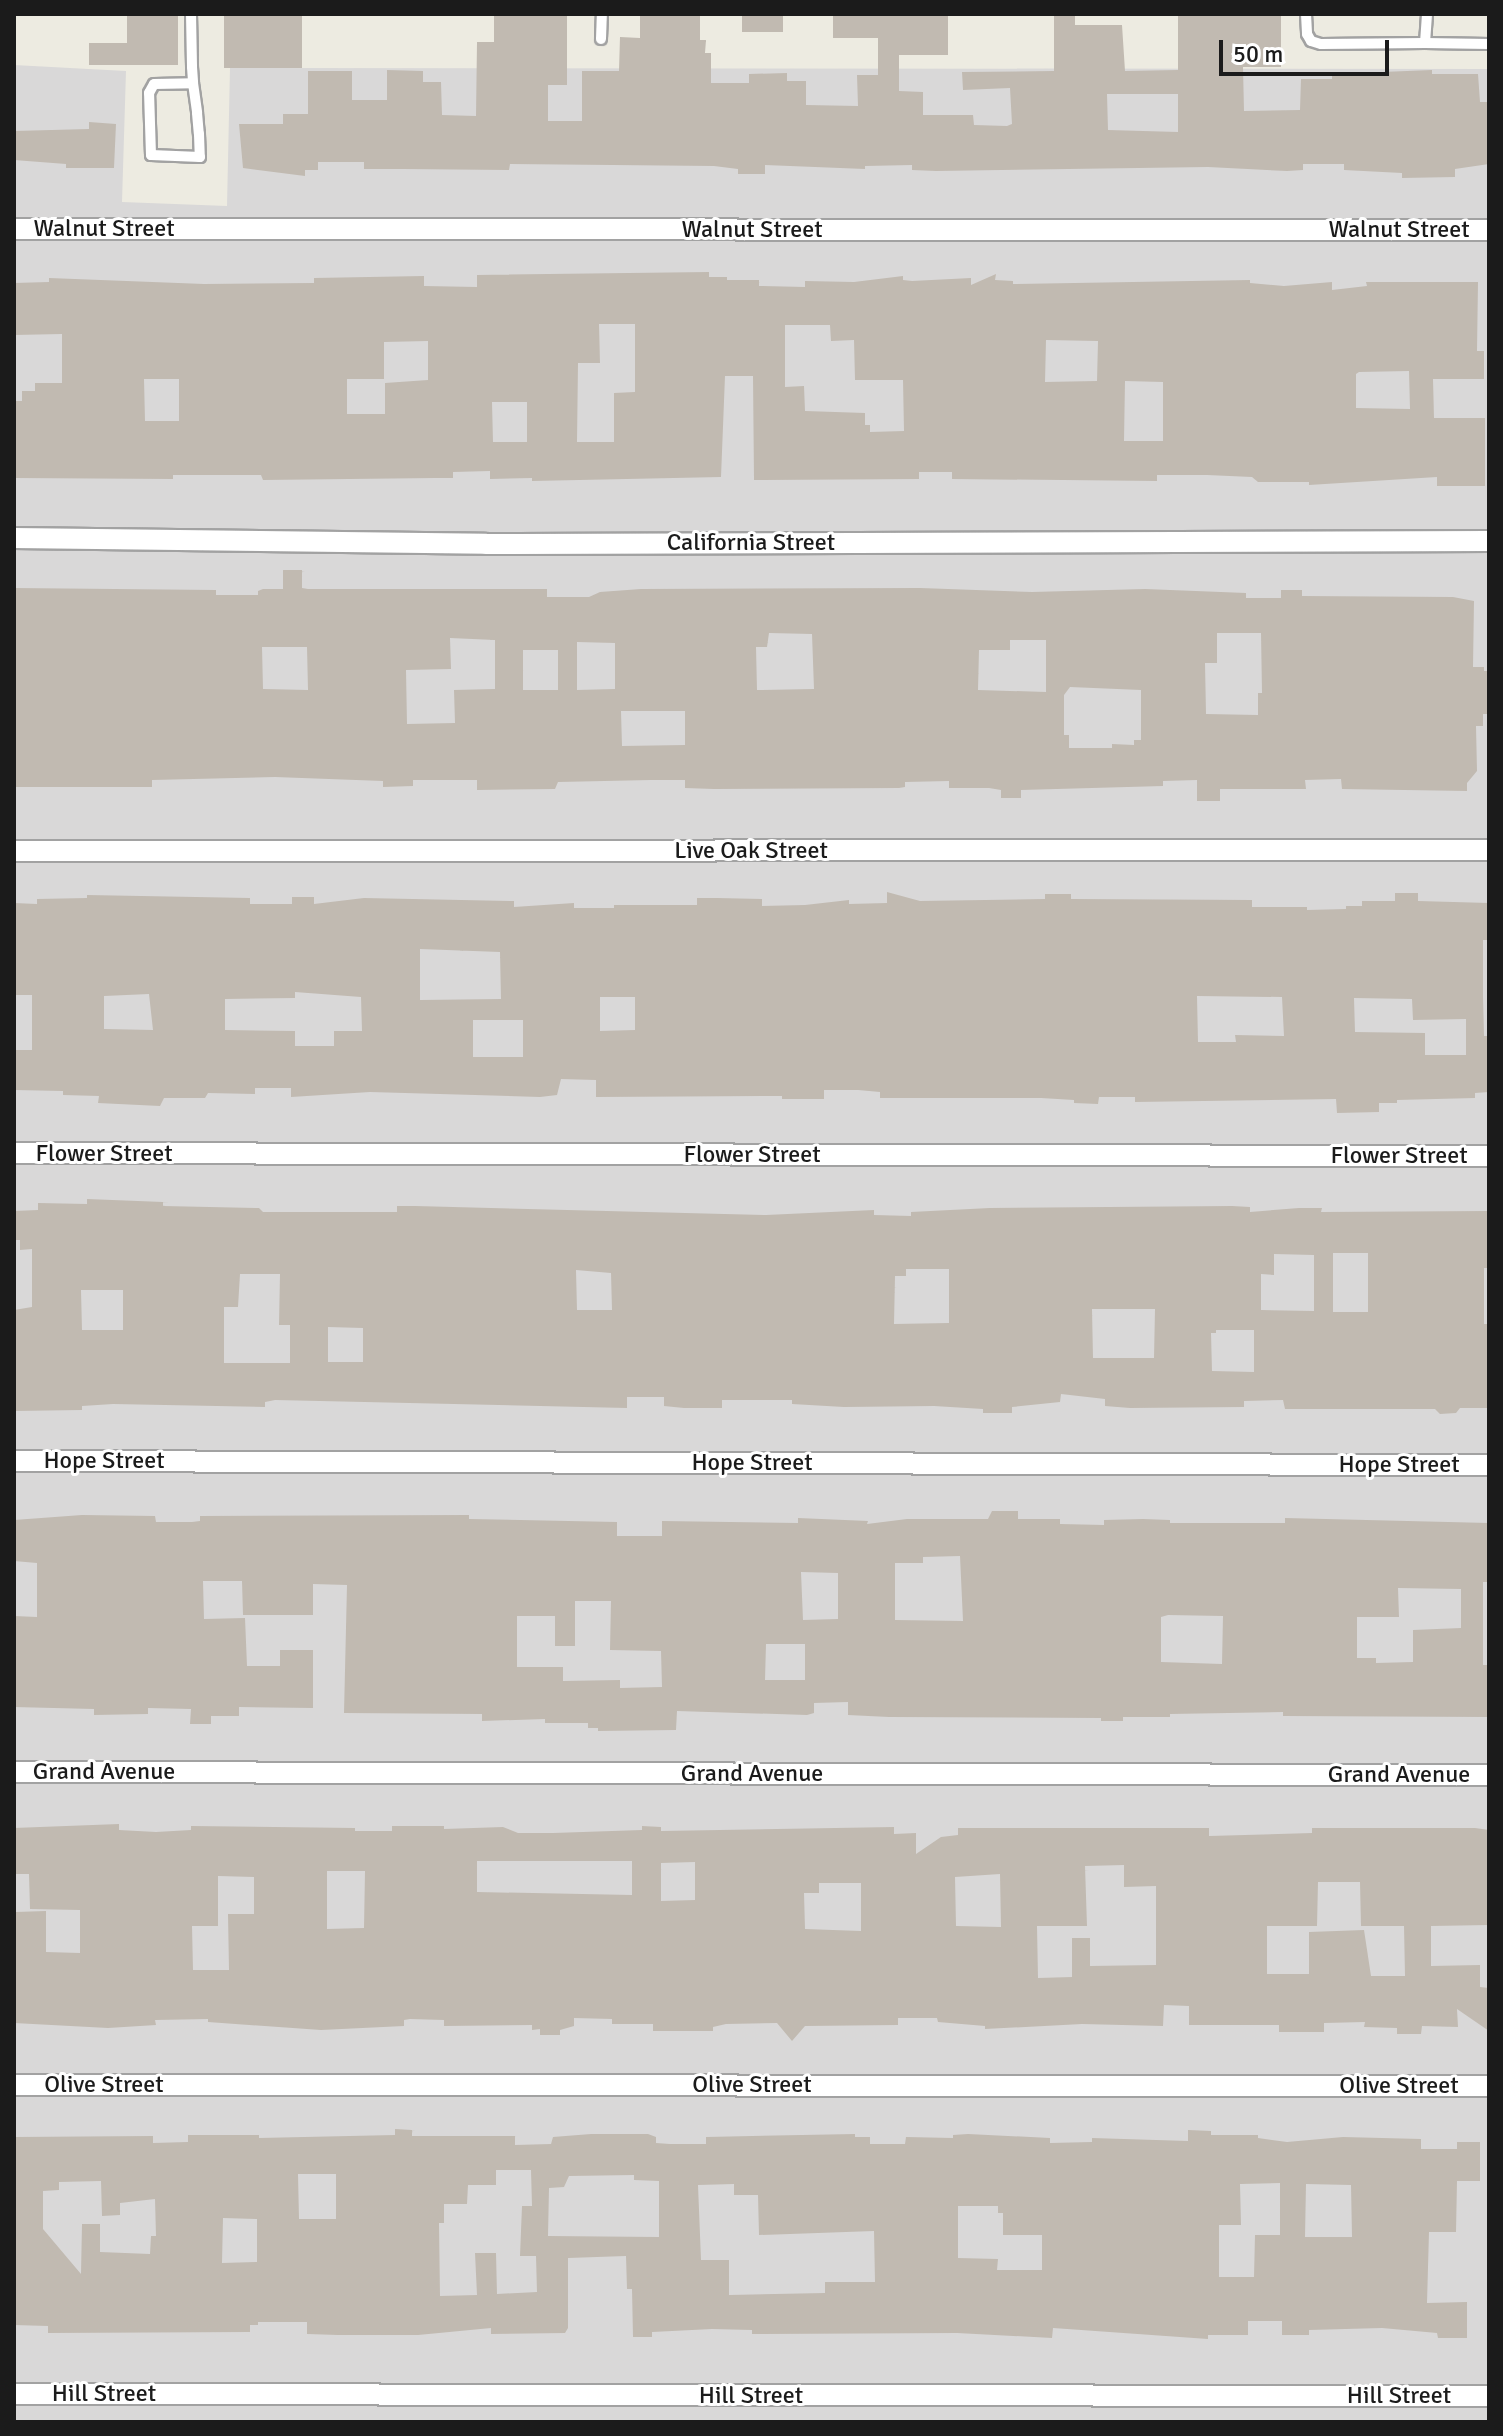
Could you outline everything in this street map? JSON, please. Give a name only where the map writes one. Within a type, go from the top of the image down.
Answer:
[{"type":"street","name":"Walnut Street","points":[[14,229],[1489,230]]},
{"type":"street","name":"California Street","points":[[14,538],[486,544],[1489,541]]},
{"type":"street","name":"Live Oak Street","points":[[14,851],[1489,850]]},
{"type":"street","name":"Flower Street","points":[[14,1153],[1489,1156]]},
{"type":"street","name":"Hope Street","points":[[14,1461],[1489,1465]]},
{"type":"street","name":"Grand Avenue","points":[[14,1772],[1489,1775]]},
{"type":"street","name":"Olive Street","points":[[14,2085],[1489,2086]]},
{"type":"street","name":"Hill Street","points":[[14,2394],[1489,2396]]},
{"type":"lane","points":[[191,14],[200,157],[151,155],[149,93],[154,84],[193,83]]},
{"type":"lane","points":[[601,39],[602,14]]},
{"type":"lane","points":[[1306,14],[1307,34],[1311,41],[1321,44],[1489,44]]},
{"type":"lane","points":[[1425,43],[1427,14]]},
{"type":"shaded area","points":[[14,65],[126,71],[122,202],[227,206],[230,68],[1489,69],[1489,2422],[14,2422]]},
{"type":"building","points":[[127,14],[178,14],[178,65],[89,65],[89,43],[127,43]]},
{"type":"building","points":[[224,14],[302,14],[302,68],[224,68]]},
{"type":"building","points":[[494,14],[567,14],[567,85],[548,85],[548,121],[582,121],[582,71],[619,71],[620,37],[640,38],[640,14],[700,14],[700,40],[706,40],[705,53],[711,53],[711,83],[749,83],[749,74],[787,73],[787,81],[806,81],[806,105],[858,106],[857,75],[878,75],[878,38],[833,38],[833,14],[948,14],[948,55],[899,55],[899,91],[923,92],[923,115],[973,115],[974,125],[1007,126],[1012,124],[1010,88],[963,90],[962,72],[1054,71],[1054,16],[1075,16],[1075,25],[1122,25],[1125,71],[1178,70],[1178,14],[1281,14],[1281,67],[1243,67],[1244,111],[1300,110],[1301,79],[1332,79],[1332,74],[1432,70],[1432,74],[1478,74],[1480,102],[1489,102],[1489,164],[1455,169],[1455,177],[1402,178],[1402,173],[1344,170],[1344,164],[1303,164],[1303,170],[1287,171],[1208,167],[936,171],[912,170],[912,165],[865,166],[865,169],[765,165],[765,174],[738,174],[738,169],[714,166],[510,164],[509,170],[364,169],[364,162],[318,162],[318,170],[305,170],[305,176],[243,168],[239,124],[283,124],[283,114],[308,114],[308,71],[352,71],[352,100],[387,100],[387,70],[423,71],[423,82],[441,82],[442,115],[476,116],[477,42],[494,42]],"holes":[[[1107,94],[1178,94],[1178,132],[1108,130]]]},
{"type":"building","points":[[742,14],[783,14],[783,32],[742,32]]},
{"type":"building","points":[[89,122],[116,124],[114,168],[66,168],[66,164],[14,160],[14,131],[89,129]]},
{"type":"building","points":[[709,272],[709,277],[727,277],[727,280],[759,280],[759,286],[805,287],[805,281],[854,282],[903,276],[903,280],[912,281],[971,278],[971,285],[996,274],[995,280],[1013,281],[1013,284],[1250,280],[1250,283],[1284,286],[1332,282],[1332,290],[1367,286],[1366,282],[1478,282],[1477,351],[1484,351],[1484,379],[1433,379],[1434,418],[1485,418],[1485,486],[1437,486],[1437,477],[1309,485],[1309,482],[1258,482],[1252,477],[1207,475],[1157,475],[1157,481],[952,479],[952,472],[919,472],[919,479],[754,480],[753,376],[725,376],[721,477],[532,481],[532,478],[490,479],[490,471],[453,472],[453,478],[263,480],[261,475],[173,475],[173,479],[14,478],[14,401],[22,401],[22,391],[35,391],[35,383],[62,383],[62,334],[14,335],[14,283],[49,282],[49,278],[204,284],[314,283],[314,278],[424,276],[424,286],[477,287],[477,275]],"holes":[[[599,324],[635,324],[635,392],[614,393],[614,442],[577,442],[578,363],[600,363]],[[785,325],[830,325],[831,341],[854,340],[855,380],[903,380],[904,431],[870,432],[870,425],[865,425],[865,413],[805,411],[804,386],[785,387]],[[1046,340],[1098,341],[1097,381],[1045,382]],[[428,341],[428,380],[385,383],[385,414],[347,414],[347,379],[384,379],[384,342]],[[1409,371],[1410,409],[1356,408],[1356,374]],[[144,379],[179,379],[179,421],[145,421]],[[1125,381],[1163,382],[1163,441],[1124,441]],[[492,402],[527,402],[527,442],[493,442]]]},
{"type":"building","points":[[283,570],[302,570],[302,588],[308,589],[547,589],[547,597],[589,597],[600,592],[641,589],[920,588],[1032,592],[1145,589],[1246,593],[1246,598],[1281,598],[1281,590],[1302,590],[1302,596],[1453,597],[1474,601],[1473,667],[1484,667],[1484,671],[1489,671],[1489,714],[1483,714],[1483,726],[1476,726],[1477,771],[1467,783],[1467,791],[1342,789],[1341,779],[1305,780],[1306,789],[1220,789],[1220,801],[1197,801],[1197,780],[1163,781],[1163,786],[1021,790],[1021,798],[1001,798],[1001,790],[989,788],[949,788],[949,781],[905,782],[905,787],[899,788],[714,789],[685,788],[685,780],[651,780],[558,782],[555,789],[477,790],[477,780],[413,780],[413,786],[383,787],[383,781],[275,777],[152,780],[152,787],[14,787],[14,588],[216,590],[216,595],[258,595],[258,591],[263,589],[283,589]],"holes":[[[769,633],[812,634],[814,689],[757,690],[756,647],[767,647]],[[1217,633],[1261,633],[1262,693],[1258,693],[1258,715],[1206,714],[1205,663],[1217,663]],[[450,638],[495,640],[495,689],[454,690],[455,723],[407,724],[406,670],[451,669]],[[1010,640],[1046,640],[1046,692],[978,690],[979,650],[1010,650]],[[577,642],[615,643],[615,689],[577,690]],[[262,647],[307,647],[308,690],[263,689]],[[523,650],[558,650],[558,690],[523,690]],[[1070,687],[1141,690],[1141,740],[1134,740],[1134,745],[1069,748],[1069,735],[1064,735],[1064,695]],[[621,711],[685,711],[685,745],[622,746]]]},
{"type":"building","points":[[887,892],[920,901],[1045,899],[1045,894],[1071,894],[1071,899],[1252,900],[1252,907],[1307,907],[1307,910],[1346,909],[1346,906],[1362,906],[1362,901],[1395,901],[1395,893],[1418,893],[1418,901],[1489,903],[1489,940],[1483,940],[1483,997],[1484,1036],[1489,1036],[1489,1092],[1475,1093],[1475,1098],[1379,1103],[1379,1112],[1337,1113],[1336,1099],[1135,1102],[1135,1097],[1099,1097],[1098,1104],[1041,1098],[880,1098],[880,1092],[858,1090],[824,1090],[824,1099],[782,1099],[782,1096],[596,1097],[596,1080],[561,1079],[557,1095],[540,1097],[370,1092],[291,1097],[291,1088],[255,1088],[255,1094],[208,1093],[205,1098],[164,1098],[160,1106],[98,1103],[99,1096],[63,1095],[63,1091],[14,1090],[14,1050],[32,1050],[32,995],[14,995],[14,903],[37,904],[37,899],[87,898],[87,895],[250,898],[250,904],[292,904],[292,897],[314,897],[314,904],[364,898],[514,901],[514,907],[574,903],[574,908],[697,905],[697,898],[762,899],[762,906],[849,900],[849,904],[887,903]],"holes":[[[420,949],[500,952],[501,999],[420,1000]],[[295,992],[361,997],[362,1031],[334,1031],[334,1046],[295,1046],[295,1031],[225,1030],[225,999],[295,998]],[[149,994],[153,1030],[104,1029],[104,996]],[[1197,996],[1282,997],[1284,1036],[1235,1035],[1236,1042],[1198,1042]],[[600,997],[635,997],[635,1030],[600,1031]],[[1354,998],[1412,999],[1413,1020],[1466,1019],[1466,1055],[1425,1055],[1425,1033],[1355,1032]],[[473,1020],[523,1020],[523,1057],[473,1057]]]},
{"type":"building","points":[[87,1199],[163,1202],[163,1206],[259,1208],[263,1212],[397,1212],[397,1206],[766,1215],[874,1210],[874,1215],[911,1216],[911,1212],[990,1208],[1232,1206],[1250,1207],[1250,1212],[1299,1208],[1322,1208],[1321,1212],[1489,1211],[1489,1268],[1484,1268],[1484,1324],[1489,1324],[1489,1408],[1460,1408],[1456,1413],[1440,1414],[1435,1409],[1285,1409],[1283,1400],[1244,1401],[1244,1407],[1130,1408],[1105,1406],[1105,1399],[1061,1394],[1060,1402],[1012,1407],[1012,1413],[983,1413],[983,1409],[934,1406],[792,1404],[792,1400],[722,1400],[722,1408],[684,1408],[664,1406],[664,1397],[627,1397],[627,1408],[275,1400],[265,1402],[265,1407],[113,1404],[82,1406],[82,1410],[14,1411],[14,1310],[32,1307],[32,1249],[20,1250],[20,1240],[14,1240],[14,1211],[38,1210],[38,1203],[87,1204]],"holes":[[[1333,1253],[1368,1253],[1368,1312],[1333,1312]],[[1274,1254],[1314,1255],[1314,1311],[1261,1310],[1261,1274],[1274,1275]],[[906,1269],[949,1269],[949,1323],[894,1324],[895,1276],[906,1276]],[[576,1270],[611,1273],[612,1310],[577,1310]],[[240,1274],[280,1274],[279,1325],[290,1325],[290,1363],[224,1363],[224,1307],[238,1307]],[[81,1290],[123,1290],[123,1330],[82,1330]],[[1092,1309],[1155,1309],[1154,1358],[1093,1358]],[[328,1327],[363,1328],[363,1362],[328,1362]],[[1216,1330],[1254,1330],[1254,1372],[1212,1371],[1211,1333],[1216,1333]]]},
{"type":"building","points":[[992,1511],[1018,1511],[1018,1519],[1060,1519],[1060,1524],[1104,1525],[1104,1520],[1143,1519],[1170,1520],[1170,1523],[1285,1523],[1285,1518],[1489,1523],[1489,1582],[1483,1582],[1483,1665],[1489,1665],[1489,1717],[1283,1716],[1283,1712],[1170,1714],[1170,1717],[1123,1717],[1123,1721],[1101,1721],[1101,1718],[889,1717],[848,1715],[848,1702],[814,1703],[814,1713],[807,1715],[677,1711],[676,1730],[598,1731],[598,1728],[588,1728],[588,1723],[545,1723],[545,1719],[482,1721],[482,1714],[344,1713],[347,1585],[313,1584],[313,1615],[243,1615],[242,1581],[203,1581],[204,1619],[245,1618],[247,1666],[280,1666],[280,1650],[313,1650],[313,1708],[239,1707],[239,1716],[211,1716],[211,1724],[190,1724],[191,1709],[148,1708],[148,1714],[94,1715],[94,1709],[14,1707],[14,1616],[37,1617],[37,1563],[14,1561],[14,1520],[82,1515],[155,1516],[156,1522],[192,1522],[200,1521],[200,1516],[469,1515],[469,1519],[617,1522],[617,1536],[662,1536],[662,1521],[798,1523],[798,1518],[868,1521],[867,1524],[907,1519],[988,1519]],"holes":[[[960,1556],[963,1621],[895,1620],[895,1563],[923,1563],[923,1557]],[[801,1572],[838,1573],[838,1619],[803,1620]],[[1398,1588],[1461,1589],[1461,1628],[1413,1630],[1413,1662],[1376,1663],[1376,1658],[1357,1658],[1357,1617],[1399,1617]],[[575,1601],[611,1601],[610,1650],[661,1651],[662,1687],[620,1688],[620,1680],[563,1681],[563,1667],[517,1667],[517,1616],[555,1616],[555,1646],[575,1646]],[[1223,1616],[1222,1664],[1161,1662],[1161,1617]],[[766,1644],[805,1644],[805,1680],[765,1680]]]},
{"type":"building","points":[[119,1824],[119,1830],[156,1832],[191,1830],[191,1826],[392,1831],[392,1826],[444,1826],[444,1829],[503,1827],[518,1833],[553,1833],[642,1830],[642,1826],[661,1827],[661,1831],[894,1827],[894,1834],[916,1833],[916,1854],[941,1837],[958,1835],[958,1828],[1209,1828],[1209,1836],[1312,1833],[1312,1828],[1475,1828],[1489,1830],[1489,1925],[1431,1926],[1431,1966],[1480,1965],[1480,1987],[1489,1988],[1489,2031],[1457,2009],[1458,2027],[1422,2026],[1421,2034],[1397,2034],[1397,2028],[1364,2027],[1365,2022],[1324,2023],[1324,2032],[1279,2032],[1279,2025],[1189,2025],[1189,2006],[1164,2005],[1163,2026],[1082,2024],[985,2029],[985,2026],[938,2022],[937,2018],[898,2018],[898,2025],[805,2026],[792,2041],[777,2023],[726,2024],[713,2027],[713,2031],[653,2031],[653,2024],[612,2024],[612,2019],[574,2018],[574,2026],[560,2030],[560,2035],[540,2035],[540,2029],[532,2030],[532,2025],[444,2026],[444,2020],[410,2019],[404,2020],[404,2026],[321,2030],[208,2022],[208,2019],[155,2020],[156,2025],[108,2028],[14,2023],[16,1912],[46,1911],[46,1952],[80,1953],[80,1910],[30,1909],[29,1874],[14,1874],[14,1828]],"holes":[[[477,1861],[632,1861],[632,1895],[477,1892]],[[695,1862],[695,1900],[661,1901],[661,1863]],[[1124,1865],[1124,1887],[1156,1886],[1156,1965],[1090,1966],[1090,1938],[1072,1938],[1072,1977],[1038,1978],[1037,1926],[1087,1926],[1085,1866]],[[327,1871],[365,1871],[364,1928],[327,1929]],[[1000,1874],[1001,1927],[956,1926],[955,1877]],[[218,1876],[254,1877],[254,1914],[228,1914],[229,1970],[193,1970],[192,1926],[218,1926]],[[1318,1882],[1360,1882],[1361,1926],[1404,1926],[1405,1976],[1371,1976],[1364,1930],[1309,1932],[1309,1974],[1267,1974],[1267,1926],[1317,1926]],[[819,1883],[861,1883],[861,1931],[805,1929],[804,1893],[819,1893]]]},
{"type":"building","points":[[395,2129],[412,2130],[412,2136],[515,2136],[515,2145],[551,2144],[553,2137],[591,2134],[648,2134],[656,2137],[656,2143],[706,2144],[706,2137],[855,2134],[855,2137],[870,2137],[870,2144],[905,2144],[906,2137],[953,2138],[953,2135],[968,2134],[1050,2138],[1050,2143],[1092,2142],[1092,2138],[1188,2141],[1188,2130],[1211,2131],[1211,2135],[1258,2135],[1258,2138],[1287,2142],[1343,2137],[1421,2139],[1421,2149],[1457,2149],[1457,2142],[1480,2142],[1480,2181],[1457,2181],[1456,2232],[1429,2232],[1427,2303],[1467,2302],[1467,2338],[1438,2338],[1437,2333],[1382,2328],[1309,2330],[1309,2335],[1282,2335],[1282,2321],[1248,2321],[1248,2335],[1208,2335],[1208,2339],[1053,2328],[1052,2338],[957,2333],[752,2334],[752,2330],[712,2329],[652,2332],[652,2337],[633,2337],[632,2289],[627,2289],[626,2256],[568,2258],[568,2328],[565,2333],[491,2334],[491,2328],[418,2335],[307,2334],[307,2322],[258,2322],[258,2325],[250,2325],[250,2332],[48,2333],[48,2326],[14,2325],[14,2137],[153,2136],[153,2143],[188,2142],[188,2135],[259,2135],[259,2138],[395,2135]],"holes":[[[496,2170],[531,2170],[532,2206],[522,2206],[520,2256],[536,2256],[537,2292],[497,2294],[496,2253],[475,2253],[477,2295],[440,2296],[439,2223],[444,2223],[444,2204],[467,2204],[468,2185],[496,2185]],[[298,2174],[336,2174],[336,2219],[299,2219]],[[634,2175],[634,2180],[659,2181],[659,2237],[548,2236],[549,2188],[564,2187],[569,2176]],[[101,2181],[102,2216],[120,2215],[120,2203],[155,2199],[156,2236],[151,2236],[150,2254],[100,2252],[100,2224],[82,2224],[81,2274],[43,2229],[43,2191],[59,2190],[59,2182]],[[1280,2183],[1280,2235],[1255,2235],[1254,2277],[1219,2277],[1219,2225],[1241,2225],[1240,2184]],[[734,2184],[734,2195],[758,2195],[759,2235],[874,2231],[875,2282],[825,2282],[825,2293],[729,2295],[729,2260],[701,2260],[698,2185]],[[1306,2184],[1351,2185],[1352,2237],[1305,2237]],[[958,2206],[998,2206],[998,2213],[1003,2213],[1003,2235],[1042,2235],[1042,2270],[997,2270],[998,2259],[958,2258]],[[223,2218],[257,2219],[257,2262],[222,2263]]]}]
